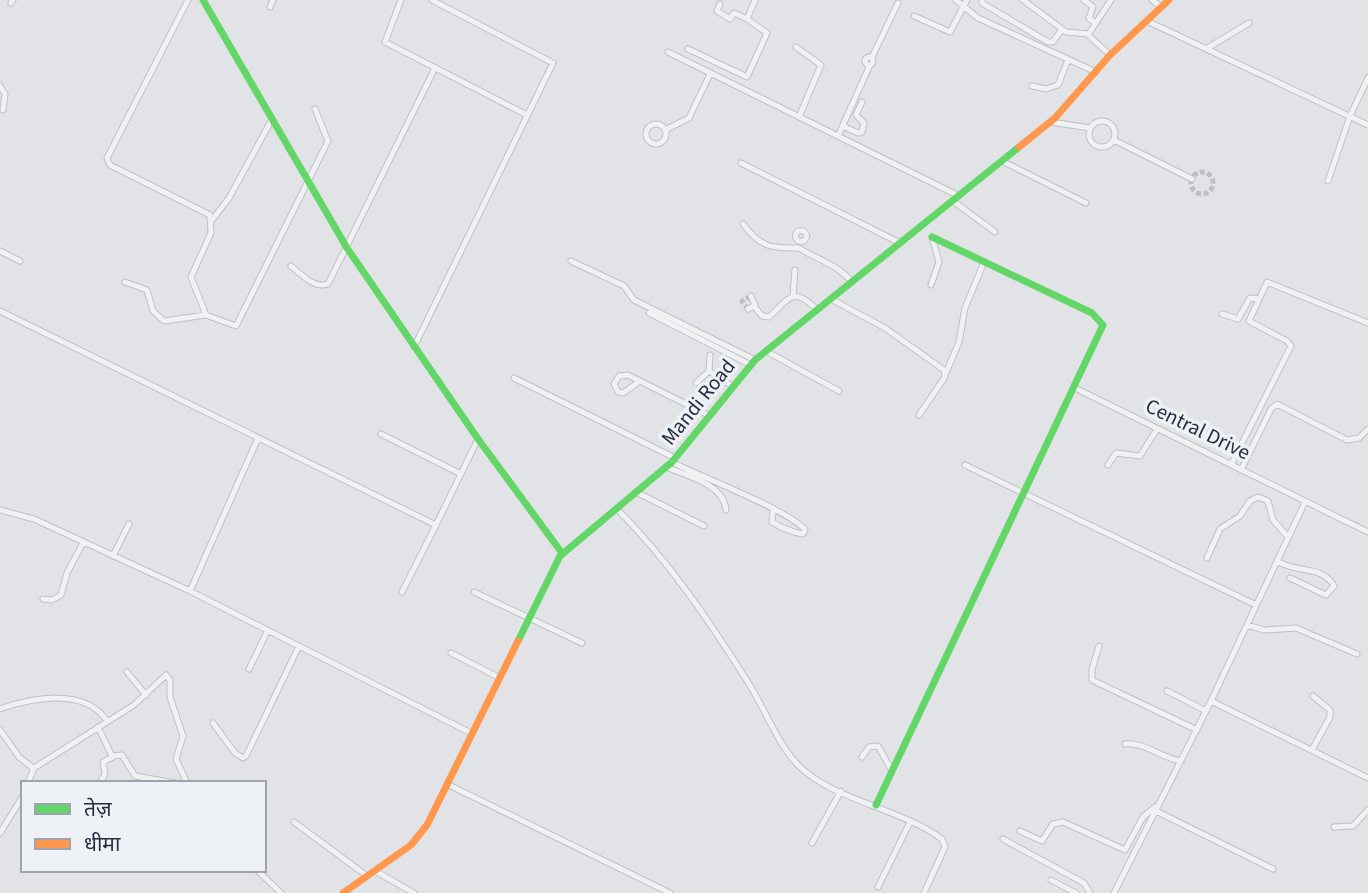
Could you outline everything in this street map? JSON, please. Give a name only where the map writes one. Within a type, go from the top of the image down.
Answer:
[{"type":"street","points":[[188,0],[137,103],[122,123],[107,160],[110,165],[209,213],[212,220],[211,233],[191,277],[206,315]]},
{"type":"street","points":[[203,0],[271,121],[309,178],[347,248],[478,439],[562,553]]},
{"type":"street","points":[[401,0],[384,42],[434,70],[527,115]]},
{"type":"street","points":[[414,347],[552,62],[432,0]]},
{"type":"street","points":[[747,19],[755,0]]},
{"type":"street","points":[[956,0],[966,4],[978,18],[1096,72]]},
{"type":"street","points":[[982,0],[982,3],[998,14],[1048,42],[1053,42],[1062,29]]},
{"type":"street","points":[[1023,0],[1062,29],[1074,35],[1088,34],[1110,55]]},
{"type":"street","points":[[1084,0],[1093,7],[1089,18],[1095,23]]},
{"type":"street","points":[[1088,34],[1111,0]]},
{"type":"street","points":[[1152,0],[1161,7]]},
{"type":"street","name":"Mandi Road","points":[[343,893],[376,871],[418,837],[447,785],[527,618],[562,553],[671,462],[732,386],[766,351],[1004,162],[1051,121],[1110,55],[1169,0]]},
{"type":"street","points":[[838,136],[898,3]]},
{"type":"street","points":[[688,48],[747,77],[767,33],[734,13],[730,19],[721,15],[717,11],[720,4]]},
{"type":"street","points":[[914,16],[950,32],[966,4]]},
{"type":"street","points":[[1147,21],[1368,125]]},
{"type":"street","points":[[1206,49],[1249,23]]},
{"type":"street","points":[[796,47],[821,65],[799,117]]},
{"type":"street","points":[[668,52],[956,198],[995,232]]},
{"type":"street","points":[[698,67],[703,56]]},
{"type":"street","points":[[1032,86],[1046,89],[1058,85],[1068,60]]},
{"type":"street","points":[[291,266],[311,282],[325,286],[347,248],[434,70]]},
{"type":"street","points":[[665,130],[689,118],[710,74]]},
{"type":"street","points":[[1328,181],[1350,116],[1368,78]]},
{"type":"street","points":[[0,86],[5,94],[3,110]]},
{"type":"street","points":[[843,126],[858,133],[862,132],[864,123],[856,115],[862,102]]},
{"type":"street","points":[[125,282],[147,290],[153,311],[164,321],[206,315],[233,326],[238,324],[328,141],[315,110]]},
{"type":"street","points":[[212,220],[229,198],[271,121]]},
{"type":"street","points":[[1051,121],[1090,128],[1099,121],[1107,122],[1115,131],[1114,139],[1109,146],[1096,147],[1090,141],[1090,128]]},
{"type":"street","points":[[1114,139],[1192,178]]},
{"type":"street","points":[[1004,162],[1086,203]]},
{"type":"street","points":[[741,163],[900,243]]},
{"type":"street","points":[[743,223],[753,237],[766,245],[781,250],[800,245],[815,260],[834,264],[852,282]]},
{"type":"street","points":[[876,805],[1101,334],[1102,322],[1092,313],[932,237]]},
{"type":"street","points":[[931,285],[939,262],[932,237]]},
{"type":"street","points":[[0,251],[20,261]]},
{"type":"street","points":[[571,261],[624,286],[634,300],[753,363]]},
{"type":"street","points":[[919,415],[946,373],[958,345],[965,308],[984,262]]},
{"type":"street","points":[[793,296],[795,270]]},
{"type":"street","points":[[1231,466],[1291,346],[1287,341],[1250,321],[1270,281],[1368,323]]},
{"type":"street","points":[[751,296],[755,300],[751,308],[762,316],[769,317],[784,300],[793,296],[803,298],[817,310]]},
{"type":"street","points":[[1222,314],[1238,319],[1250,298],[1259,299]]},
{"type":"street","points":[[831,299],[893,333],[946,373]]},
{"type":"street","points":[[0,311],[436,524]]},
{"type":"street","points":[[649,313],[753,363]]},
{"type":"street","points":[[766,351],[839,391]]},
{"type":"street","points":[[696,383],[709,371],[710,355]]},
{"type":"street","points":[[709,371],[732,386]]},
{"type":"street","points":[[640,382],[623,393],[618,392],[614,384],[619,376],[623,375],[640,382],[708,415]]},
{"type":"street","points":[[514,378],[671,462],[773,510],[803,526],[803,534],[792,533],[772,522],[773,510]]},
{"type":"street","name":"Central Drive","points":[[1075,388],[1368,532]]},
{"type":"street","points":[[1241,470],[1276,404],[1347,440],[1359,438],[1368,429]]},
{"type":"street","points":[[1108,465],[1116,453],[1140,456],[1157,429]]},
{"type":"street","points":[[381,434],[461,474]]},
{"type":"street","points":[[190,591],[258,438]]},
{"type":"street","points":[[402,592],[478,439]]},
{"type":"street","points":[[671,462],[718,491],[724,498],[726,510]]},
{"type":"street","points":[[965,465],[1256,605]]},
{"type":"street","points":[[636,492],[704,526]]},
{"type":"street","points":[[1206,558],[1220,529],[1240,516],[1250,501],[1258,496],[1268,501],[1273,520],[1288,537]]},
{"type":"street","points":[[1114,893],[1197,730],[1305,502]]},
{"type":"street","points":[[617,509],[659,554],[709,621],[796,762],[841,791],[938,836],[945,844],[924,893]]},
{"type":"street","points":[[0,510],[27,516],[190,591],[471,733]]},
{"type":"street","points":[[113,556],[129,524]]},
{"type":"street","points":[[43,599],[52,600],[62,594],[67,573],[83,543]]},
{"type":"street","points":[[1277,561],[1286,567],[1307,568],[1332,581],[1334,586],[1326,596],[1290,578]]},
{"type":"street","points":[[474,592],[582,643]]},
{"type":"street","points":[[1247,625],[1264,630],[1296,628],[1357,654]]},
{"type":"street","points":[[249,669],[268,631]]},
{"type":"street","points":[[213,723],[235,753],[243,758],[246,756],[299,646]]},
{"type":"street","points":[[1099,646],[1092,669],[1092,680],[1197,730]]},
{"type":"street","points":[[451,653],[498,677]]},
{"type":"street","points":[[127,671],[146,695]]},
{"type":"street","points":[[29,781],[33,768],[146,695],[161,678],[168,676],[170,699],[183,736],[176,759],[186,781]]},
{"type":"street","points":[[1167,691],[1206,711]]},
{"type":"street","points":[[1312,750],[1330,713],[1313,696]]},
{"type":"street","points":[[0,709],[32,699],[58,699],[93,706],[107,721]]},
{"type":"street","points":[[1211,701],[1368,778]]},
{"type":"street","points":[[98,727],[113,757]]},
{"type":"street","points":[[0,730],[19,757],[33,768]]},
{"type":"street","points":[[1125,744],[1140,744],[1166,758],[1181,761]]},
{"type":"street","points":[[862,757],[869,747],[877,747],[891,769]]},
{"type":"street","points":[[101,781],[105,774],[103,762],[122,755],[137,776],[164,781]]},
{"type":"street","points":[[447,785],[670,893]]},
{"type":"street","points":[[813,844],[841,791]]},
{"type":"street","points":[[1020,831],[1042,841],[1054,824],[1063,822],[1125,850],[1143,817],[1152,813],[1160,798],[1163,798]]},
{"type":"street","points":[[0,833],[21,799]]},
{"type":"street","points":[[1334,827],[1353,826],[1368,810]]},
{"type":"street","points":[[1156,811],[1273,869]]},
{"type":"street","points":[[293,822],[367,876]]},
{"type":"street","points":[[878,887],[910,822]]},
{"type":"street","points":[[1003,839],[1084,883],[1088,891],[1077,893],[1051,880]]},
{"type":"street","points":[[376,871],[414,893]]},
{"type":"street","points":[[259,872],[281,893]]},
{"type":"tunnel","points":[[1202,172],[1210,175],[1213,183],[1210,191],[1202,194],[1194,191],[1191,183],[1194,175],[1202,172]]},
{"type":"tunnel","points":[[748,309],[742,301],[751,296]]},
{"type":"traffic: fast","points":[[203,0],[347,248],[478,439],[562,553]]},
{"type":"traffic: fast","points":[[518,641],[560,556],[672,462],[755,360],[1019,147]]},
{"type":"traffic: fast","points":[[876,805],[1103,325],[1092,313],[932,237]]},
{"type":"traffic: slow","points":[[1019,147],[1055,118],[1110,55],[1169,0]]},
{"type":"traffic: slow","points":[[343,893],[411,845],[427,825],[518,641]]}]
